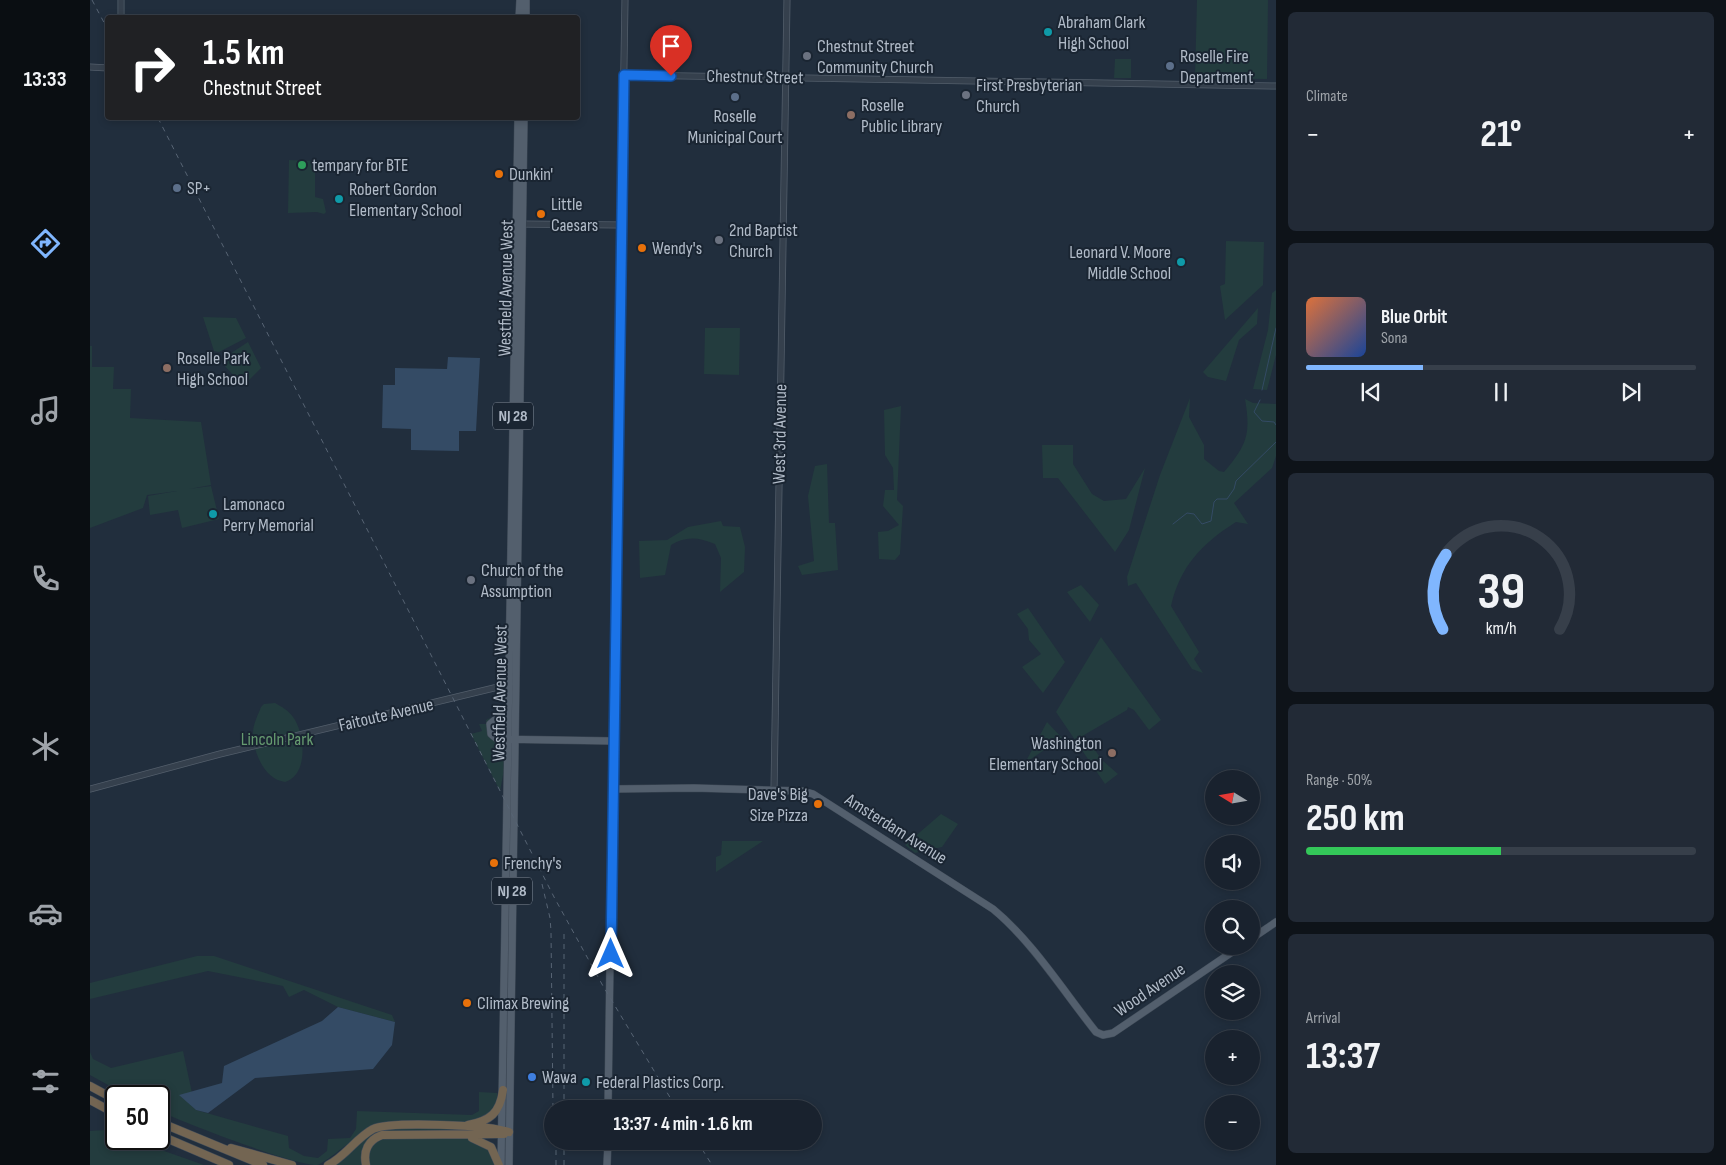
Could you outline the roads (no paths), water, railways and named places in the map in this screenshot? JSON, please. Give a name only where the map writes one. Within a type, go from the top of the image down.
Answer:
[{"type":"highway","points":[[90,1086],[105,1094]]},
{"type":"highway","points":[[328,1165],[370,1131],[378,1127],[453,1126],[476,1123],[491,1117],[498,1109],[503,1090]]},
{"type":"highway","points":[[90,1100],[105,1108]]},
{"type":"highway","points":[[453,1126],[504,1132]]},
{"type":"highway","points":[[170,1127],[263,1165]]},
{"type":"highway","points":[[366,1165],[365,1154],[367,1146],[379,1136],[387,1134],[455,1135],[504,1132]]},
{"type":"highway","points":[[455,1135],[486,1143],[495,1152],[500,1165]]},
{"type":"highway","points":[[196,1139],[292,1165]]},
{"type":"highway","points":[[170,1140],[229,1165]]},
{"type":"main road","points":[[519,15],[520,0]]},
{"type":"main road","points":[[526,0],[526,15]]},
{"type":"main road","name":"Westfield Avenue West","points":[[511,738],[508,702],[518,321],[518,120]]},
{"type":"main road","name":"Westfield Avenue West","points":[[519,224],[524,120]]},
{"type":"main road","name":"Westfield Avenue West","points":[[507,1030],[511,738],[515,692],[516,411]]},
{"type":"main road","points":[[508,702],[503,713],[491,722],[489,729],[495,738],[613,741],[608,1100]]},
{"type":"main road","name":"Amsterdam Avenue","points":[[612,789],[694,788],[802,791],[814,794],[993,909],[1012,928],[1099,1034]]},
{"type":"main road","points":[[1260,933],[1276,922]]},
{"type":"main road","name":"Wood Avenue","points":[[1099,1034],[1113,1033],[1228,955]]},
{"type":"main road","name":"NJ 28","points":[[507,1030],[503,1090],[504,1132],[509,1165]]},
{"type":"main road","name":"NJ 28","points":[[500,1165],[504,1132],[507,1030]]},
{"type":"main road","points":[[607,1165],[608,1150]]},
{"type":"street","points":[[120,15],[121,0]]},
{"type":"street","points":[[613,741],[625,0]]},
{"type":"street","name":"West 3rd Avenue","points":[[774,790],[787,0]]},
{"type":"street","points":[[90,68],[105,68]]},
{"type":"street","name":"Chestnut Street","points":[[624,75],[1274,86]]},
{"type":"street","points":[[519,224],[621,225]]},
{"type":"street","points":[[509,686],[515,692]]},
{"type":"street","name":"Faitoute Avenue","points":[[90,788],[220,754],[509,686]]},
{"type":"water","points":[[448,357],[480,358],[476,431],[459,431],[459,451],[411,450],[411,429],[382,428],[383,385],[395,385],[395,368],[447,369]]},
{"type":"water","points":[[338,1007],[395,1022],[392,1045],[373,1069],[255,1078],[208,1113],[196,1110],[179,1095],[222,1083],[224,1066],[322,1021]]},
{"type":"waterway","points":[[1262,390],[1276,328]]},
{"type":"waterway","points":[[1260,400],[1254,412],[1262,421],[1274,422],[1276,425]]},
{"type":"waterway","points":[[1173,524],[1187,513],[1194,514],[1202,524],[1211,521],[1214,502],[1217,499],[1227,499],[1234,489],[1236,481],[1276,442]]},
{"type":"railway","points":[[92,0],[105,24]]},
{"type":"railway","points":[[159,120],[554,897],[603,986],[672,1100]]},
{"type":"railway","points":[[542,884],[551,931],[553,1100]]},
{"type":"railway","points":[[564,931],[564,1100]]},
{"type":"railway","points":[[556,1150],[556,1165]]},
{"type":"railway","points":[[564,1150],[564,1165]]},
{"type":"railway","points":[[703,1150],[712,1165]]},
{"type":"place","name":"Abraham Clark High School","points":[[1048,32]]},
{"type":"place","name":"Chestnut Street Community Church","points":[[807,56]]},
{"type":"place","name":"Roselle Fire Department","points":[[1170,66]]},
{"type":"place","name":"First Presbyterian Church","points":[[966,95]]},
{"type":"place","name":"Roselle Municipal Court","points":[[735,97]]},
{"type":"place","name":"Roselle Public Library","points":[[851,115]]},
{"type":"place","name":"tempary for BTE","points":[[302,165]]},
{"type":"place","name":"Dunkin'","points":[[499,174]]},
{"type":"place","name":"SP+","points":[[177,188]]},
{"type":"place","name":"Robert Gordon Elementary School","points":[[339,199]]},
{"type":"place","name":"Little Caesars","points":[[541,214]]},
{"type":"place","name":"2nd Baptist Church","points":[[719,240]]},
{"type":"place","name":"Wendy's","points":[[642,248]]},
{"type":"place","name":"Leonard V. Moore Middle School","points":[[1181,262]]},
{"type":"place","name":"Roselle Park High School","points":[[167,368]]},
{"type":"place","name":"Lamonaco Perry Memorial","points":[[213,514]]},
{"type":"place","name":"Church of the Assumption","points":[[471,580]]},
{"type":"place","name":"Washington Elementary School","points":[[1112,753]]},
{"type":"place","name":"Dave's Big Size Pizza","points":[[818,804]]},
{"type":"place","name":"Frenchy's","points":[[494,863]]},
{"type":"place","name":"Climax Brewing","points":[[467,1003]]},
{"type":"place","name":"Wawa","points":[[532,1077]]},
{"type":"place","name":"Federal Plastics Corp.","points":[[586,1082]]},
{"type":"park label","name":"Lincoln Park","points":[[277,739]]}]
